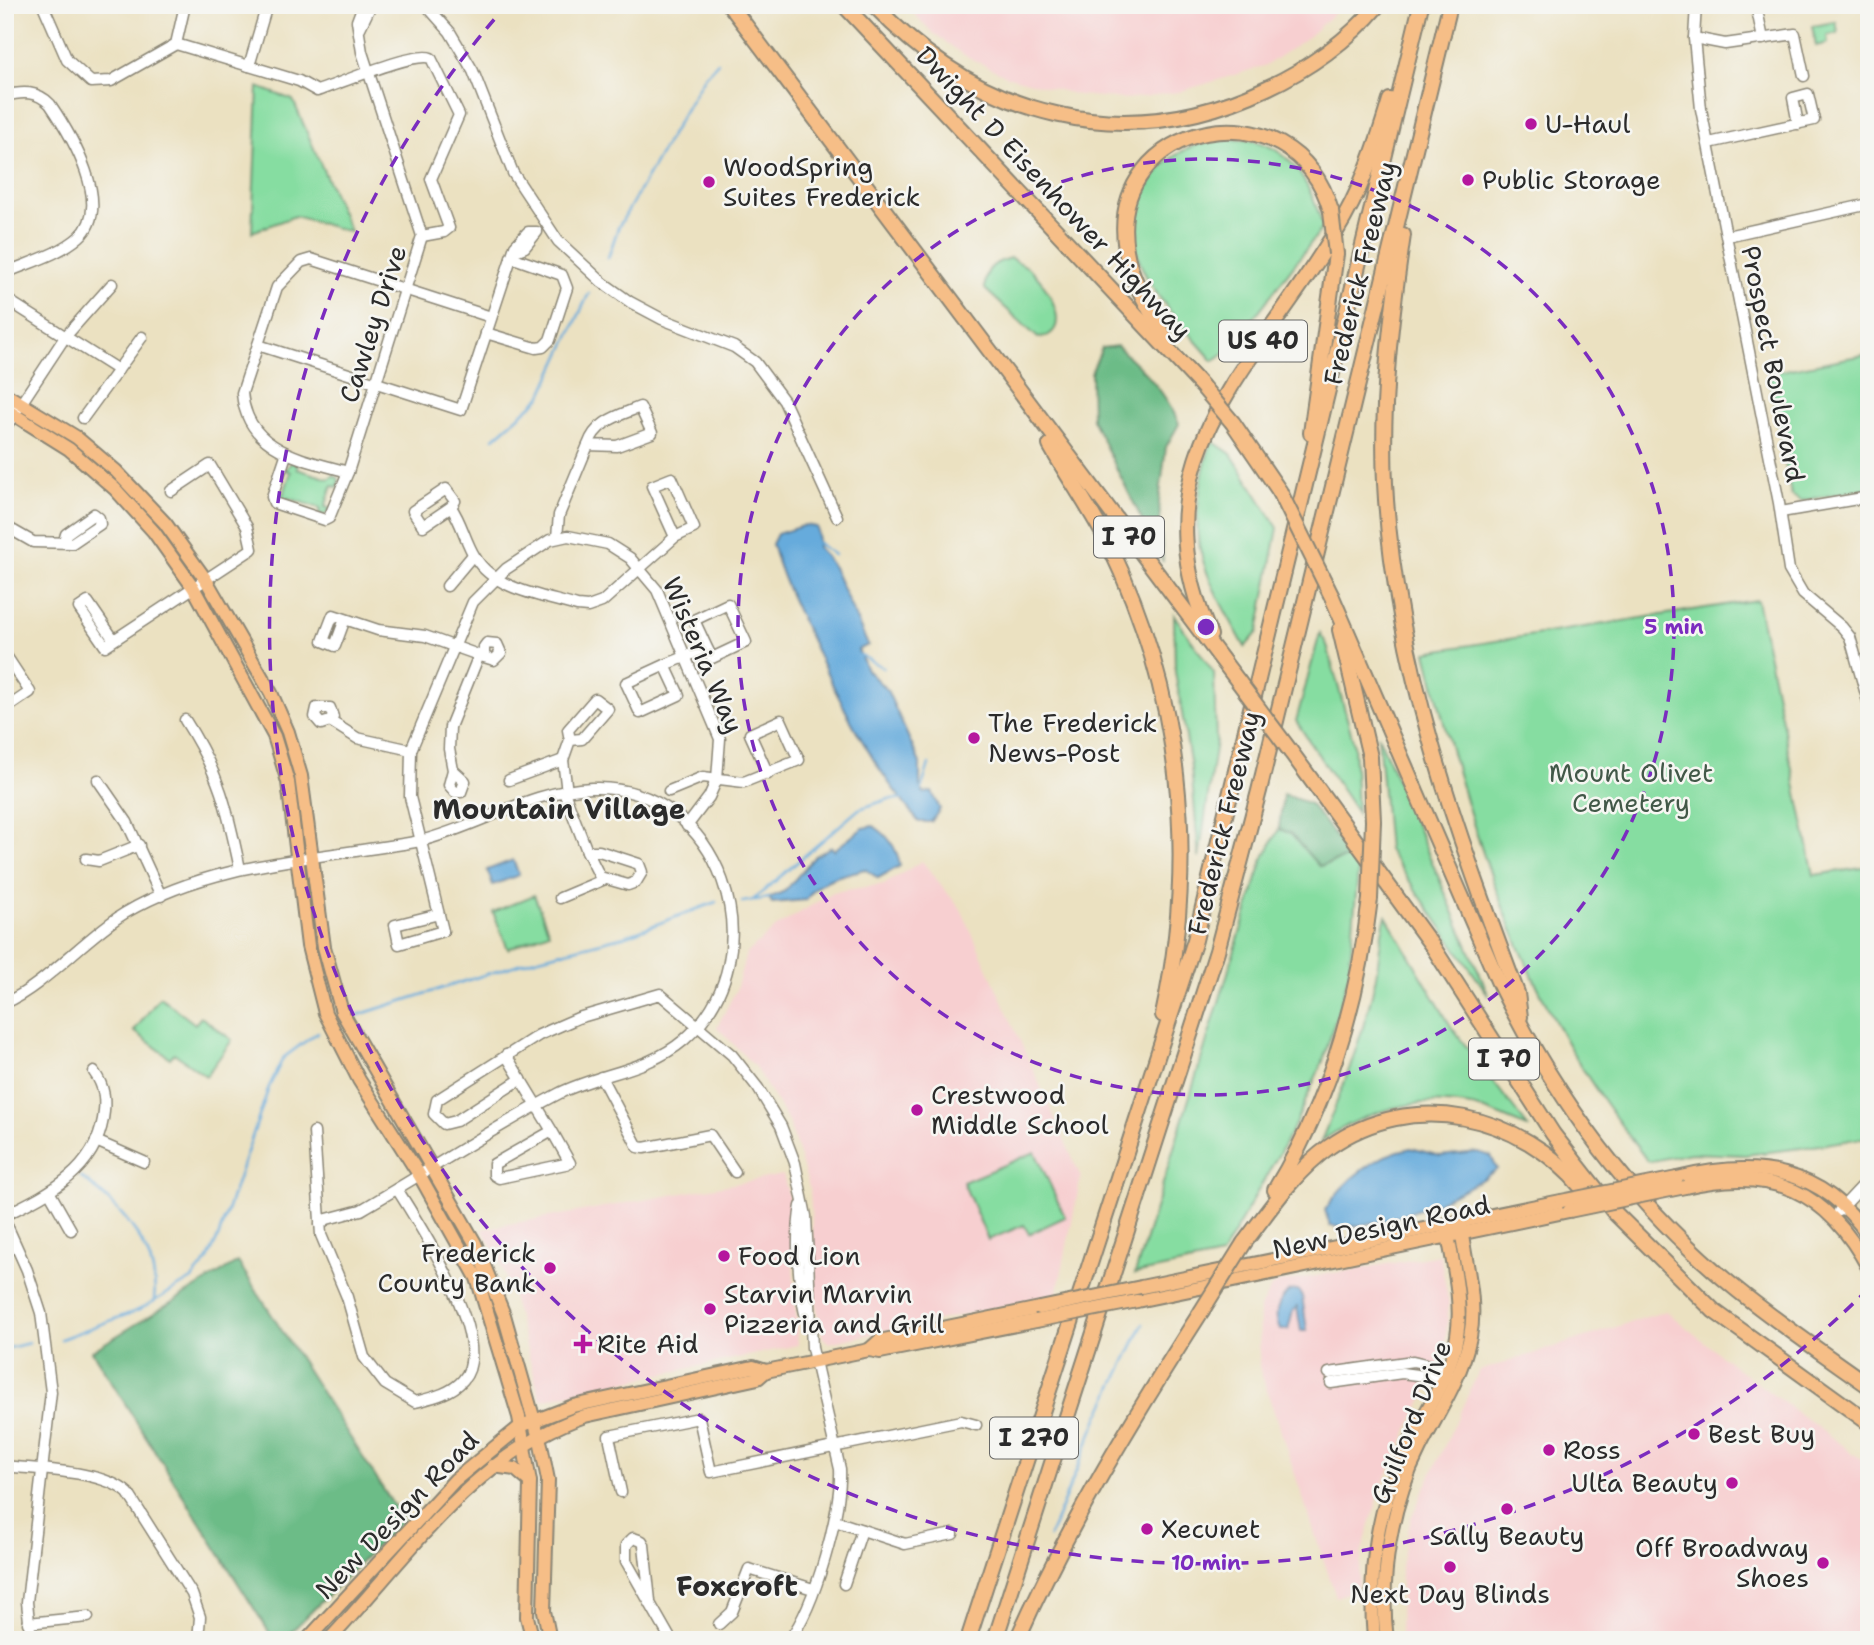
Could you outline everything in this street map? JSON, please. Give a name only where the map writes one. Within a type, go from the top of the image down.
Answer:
[{"type":"highway","name":"I 70","points":[[730,5],[1393,890],[1524,1091],[1586,1177],[1645,1245],[1750,1339],[1869,1423]]},
{"type":"highway","name":"Dwight D Eisenhower Highway","points":[[844,5],[1174,355],[1233,423],[1280,492],[1332,597]]},
{"type":"highway","points":[[874,5],[922,51],[983,89],[1052,114],[1100,122],[1174,118],[1232,104],[1294,74],[1349,35],[1378,5]]},
{"type":"highway","points":[[1349,35],[1371,5]]},
{"type":"highway","name":"Frederick Freeway","points":[[1143,1105],[1195,940],[1290,555],[1420,5]]},
{"type":"highway","name":"US 40","points":[[1238,681],[1210,634],[1187,566],[1184,521],[1190,474],[1204,433],[1217,410],[1336,233],[1358,190],[1380,133],[1420,5]]},
{"type":"highway","name":"Frederick Freeway","points":[[995,1640],[1217,951],[1259,791],[1450,5]]},
{"type":"highway","points":[[1174,355],[1131,271],[1124,240],[1131,197],[1140,178],[1161,154],[1179,142],[1209,131],[1241,130],[1282,144],[1307,164],[1320,181],[1331,211],[1336,254],[1305,479],[1290,555]]},
{"type":"highway","points":[[1416,148],[1391,312],[1385,389],[1385,484],[1395,572],[1403,624],[1432,748],[1454,818],[1517,993],[1521,1029]]},
{"type":"highway","points":[[1019,392],[1092,515],[1125,581],[1152,652],[1171,728],[1182,822],[1179,908],[1167,994],[1143,1105]]},
{"type":"highway","name":"I 70","points":[[1332,597],[1521,1029],[1589,1135],[1667,1225],[1734,1288],[1869,1386]]},
{"type":"highway","points":[[1017,1640],[1059,1551],[1119,1440],[1244,1243],[1296,1154],[1329,1078],[1354,996],[1370,899],[1373,821],[1370,757],[1332,597]]},
{"type":"highway","name":"I 270","points":[[968,1640],[1143,1105]]},
{"type":"highway","points":[[1244,1243],[1295,1177],[1329,1146],[1345,1137],[1365,1127],[1407,1116],[1453,1115],[1476,1119],[1521,1136],[1557,1160],[1639,1250],[1681,1287],[1750,1339]]},
{"type":"main road","points":[[5,394],[13,409],[69,449],[115,489],[154,531],[193,587],[275,736],[288,782],[309,946],[325,1013],[359,1080],[420,1176],[494,1306],[504,1315]]},
{"type":"main road","points":[[13,409],[76,437],[116,471],[165,523],[206,580],[271,692],[288,732],[301,776],[324,947],[342,1012],[481,1253],[504,1315],[527,1423],[525,1443],[530,1482],[527,1617],[533,1640]]},
{"type":"main road","name":"New Design Road","points":[[332,1637],[444,1514],[493,1466],[525,1443],[585,1416],[758,1378],[766,1371],[869,1350],[879,1341],[1137,1301],[1447,1230],[1681,1182],[1724,1168],[1777,1171],[1800,1178],[1845,1205],[1869,1237]]},
{"type":"main road","name":"New Design Road","points":[[1681,1182],[1760,1181],[1802,1194],[1834,1216],[1869,1269]]},
{"type":"main road","name":"Guilford Drive","points":[[1378,1639],[1371,1570],[1386,1498],[1410,1442],[1452,1377],[1472,1325],[1469,1279],[1461,1227]]},
{"type":"main road","name":"New Design Road","points":[[1038,1315],[1141,1287],[1447,1230]]},
{"type":"main road","name":"Guilford Drive","points":[[1447,1230],[1459,1321],[1452,1377]]},
{"type":"main road","points":[[464,1254],[486,1304],[527,1423],[538,1437],[548,1480],[544,1611],[550,1640]]},
{"type":"main road","name":"New Design Road","points":[[307,1640],[455,1480],[527,1423],[606,1397],[753,1367],[766,1371]]},
{"type":"main road","points":[[493,1466],[515,1469],[530,1482]]},
{"type":"main road","points":[[325,1621],[332,1637]]},
{"type":"street","points":[[43,5],[67,60],[92,82],[111,81],[176,44],[299,81],[317,91],[424,55],[431,58],[459,111],[458,120],[431,179],[449,228],[444,232],[422,236]]},
{"type":"street","points":[[176,44],[185,5]]},
{"type":"street","points":[[249,65],[267,5]]},
{"type":"street","name":"Cawley Drive","points":[[286,455],[272,496],[279,507],[329,518],[348,472],[422,236],[362,52],[357,21],[363,5]]},
{"type":"street","points":[[360,27],[372,5]]},
{"type":"street","points":[[426,5],[450,32],[473,71],[513,173],[541,229],[630,302],[662,319],[734,347],[755,362],[784,401],[837,517]]},
{"type":"street","name":"Prospect Boulevard","points":[[1696,5],[1694,38],[1701,109],[1781,512],[1789,570],[1803,594],[1850,638],[1869,705]]},
{"type":"street","points":[[1756,5],[1763,39]]},
{"type":"street","points":[[1694,38],[1725,44],[1795,34],[1804,76]]},
{"type":"street","points":[[5,96],[27,92],[42,96],[50,104],[91,186],[94,201],[90,222],[77,240],[5,273]]},
{"type":"street","points":[[1709,143],[1798,124]]},
{"type":"street","points":[[1727,236],[1869,204]]},
{"type":"street","points":[[258,345],[461,410],[513,254],[525,247],[541,229]]},
{"type":"street","points":[[486,332],[536,348],[543,347],[550,340],[567,288],[566,279],[513,254]]},
{"type":"street","points":[[348,472],[286,455],[262,438],[243,402],[242,393],[277,287],[306,260],[311,259],[491,317]]},
{"type":"street","points":[[5,428],[13,409],[65,337],[113,284]]},
{"type":"street","points":[[6,299],[118,370]]},
{"type":"street","points":[[83,418],[142,337]]},
{"type":"street","points":[[439,914],[395,925],[398,944],[443,931],[408,782],[411,750],[473,602],[495,578],[532,550],[557,537],[559,515],[593,431],[600,425],[640,407],[652,433],[617,446],[588,445]]},
{"type":"street","points":[[114,640],[252,549],[247,527],[210,465],[171,491]]},
{"type":"street","points":[[451,507],[463,525],[473,555],[495,578],[542,595],[588,607],[602,602],[675,537],[694,528],[672,478],[652,486],[675,537]]},
{"type":"street","points":[[1781,512],[1869,497]]},
{"type":"street","points":[[5,526],[33,542],[64,541]]},
{"type":"street","name":"Wisteria Way","points":[[557,537],[593,539],[620,550],[640,568],[657,590],[720,739],[717,779],[709,797],[687,826]]},
{"type":"street","points":[[447,586],[473,555]]},
{"type":"street","points":[[728,604],[746,642],[712,658],[708,648],[694,620],[728,604]]},
{"type":"street","points":[[345,620],[378,630],[425,636],[482,656],[450,727],[449,749],[453,770]]},
{"type":"street","points":[[665,665],[679,695],[640,713],[625,683],[665,665],[708,648]]},
{"type":"street","points":[[5,654],[30,692],[5,709]]},
{"type":"street","points":[[185,720],[219,783],[240,869]]},
{"type":"street","points":[[669,790],[695,779],[744,782],[768,774],[799,760],[781,720],[750,734],[768,774]]},
{"type":"street","points":[[330,721],[357,738],[411,750]]},
{"type":"street","points":[[569,740],[563,760],[566,792],[587,851],[600,877],[622,885],[633,884],[640,878],[641,867],[599,851],[587,851]]},
{"type":"street","points":[[509,780],[563,760]]},
{"type":"street","points":[[97,780],[115,801],[139,845],[161,896]]},
{"type":"street","points":[[5,1003],[26,990],[126,913],[161,896],[240,869],[420,841],[444,835],[535,799],[593,788],[628,794],[657,804],[687,826],[715,863],[728,894],[733,932],[726,978],[699,1026],[662,1055],[601,1077],[538,1106],[361,1210],[327,1219],[320,1224]]},
{"type":"street","points":[[86,859],[99,861],[139,845]]},
{"type":"street","points":[[561,898],[604,879]]},
{"type":"street","points":[[521,1079],[456,1121],[444,1124],[434,1114],[438,1100],[506,1055],[578,1018],[654,994],[666,997],[732,1055],[771,1107],[794,1164],[802,1202],[799,1219],[805,1317],[812,1333],[815,1360],[835,1444],[841,1485],[835,1521],[794,1638]]},
{"type":"street","points":[[506,1055],[538,1106],[570,1163],[499,1178],[494,1175],[494,1164],[552,1131]]},
{"type":"street","points":[[5,1214],[50,1193],[77,1172],[102,1126],[105,1096],[94,1072]]},
{"type":"street","points":[[601,1077],[638,1147],[709,1135],[735,1172]]},
{"type":"street","points":[[314,1132],[321,1235],[347,1297],[364,1357],[385,1384],[398,1395],[415,1402],[442,1395],[464,1380],[471,1364],[472,1348],[449,1274],[397,1189]]},
{"type":"street","points":[[96,1141],[144,1162]]},
{"type":"street","points":[[1834,1216],[1869,1179]]},
{"type":"street","points":[[50,1193],[71,1230]]},
{"type":"street","points":[[5,1221],[27,1270],[41,1313],[51,1392],[27,1602],[31,1640]]},
{"type":"street","points":[[1330,1378],[1402,1373],[1452,1377]]},
{"type":"street","points":[[621,1492],[609,1436],[699,1418],[710,1472],[835,1444],[961,1421],[976,1425]]},
{"type":"street","points":[[5,1466],[99,1478],[120,1485],[128,1493],[192,1594],[200,1617],[198,1640]]},
{"type":"street","points":[[835,1521],[905,1544],[953,1534]]},
{"type":"street","points":[[844,1584],[862,1530]]},
{"type":"street","points":[[650,1601],[642,1541],[633,1538],[626,1545],[626,1561],[639,1589],[650,1601],[671,1640]]},
{"type":"street","points":[[719,1624],[732,1612],[748,1570],[813,1589]]},
{"type":"street","points":[[28,1623],[88,1617]]},
{"type":"shaded area","points":[[905,5],[1343,5],[1308,37],[1267,65],[1179,92],[1125,99],[1078,95],[1009,77],[964,55],[933,33]]},
{"type":"shaded area","name":"Crestwood Middle School","points":[[922,861],[962,911],[1081,1177],[1057,1295],[829,1343],[823,1338],[817,1310],[810,1190],[789,1123],[755,1067],[717,1027],[736,990],[746,954],[775,928],[833,892],[885,884]]},
{"type":"shaded area","points":[[783,1175],[789,1196],[798,1345],[541,1400],[509,1286],[499,1259],[482,1229]]},
{"type":"shaded area","points":[[1440,1255],[1449,1304],[1444,1354],[1381,1488],[1362,1551],[1357,1589],[1336,1597],[1259,1367],[1260,1308],[1272,1286],[1281,1282]]},
{"type":"shaded area","points":[[1666,1311],[1734,1366],[1869,1465],[1869,1640],[1400,1640],[1401,1566],[1411,1518],[1479,1371]]},
{"type":"green space","points":[[1836,22],[1838,33],[1827,35],[1828,43],[1816,46],[1812,26]]},
{"type":"green space","points":[[258,87],[293,100],[350,232],[295,216],[252,232]]},
{"type":"green space","points":[[1210,140],[1254,141],[1281,153],[1308,187],[1323,227],[1230,349],[1213,361],[1180,324],[1150,283],[1139,261],[1134,238],[1135,214],[1145,190],[1158,171],[1188,148]]},
{"type":"green space","points":[[1010,258],[1032,271],[1052,300],[1057,320],[1049,335],[1038,338],[985,289],[990,268]]},
{"type":"green space","points":[[1117,346],[1161,391],[1179,424],[1166,447],[1159,502],[1163,562],[1092,419],[1091,373],[1102,348]]},
{"type":"green space","points":[[1869,354],[1869,488],[1801,501],[1791,495],[1769,373]]},
{"type":"green space","points":[[1212,441],[1231,454],[1278,528],[1258,632],[1245,647],[1214,589],[1198,541],[1199,497]]},
{"type":"green space","points":[[292,462],[298,464],[297,469],[329,479],[334,475],[339,479],[338,487],[332,486],[325,507],[331,509],[325,515],[319,514],[320,508],[288,498],[286,503],[279,500],[277,494],[284,493],[291,472],[285,470]]},
{"type":"green space","name":"Mount Olivet Cemetery","points":[[1757,600],[1814,875],[1869,867],[1869,1137],[1745,1155],[1691,1153],[1648,1162],[1579,1063],[1522,953],[1467,805],[1426,652]]},
{"type":"green space","points":[[1174,615],[1214,673],[1216,741],[1199,858],[1191,767],[1175,672]]},
{"type":"green space","points":[[1320,633],[1327,645],[1354,744],[1357,813],[1296,721]]},
{"type":"green space","points":[[1378,735],[1489,996],[1388,850]]},
{"type":"green space","points":[[1283,794],[1310,804],[1351,857],[1319,866],[1290,833],[1279,829]]},
{"type":"green space","points":[[1279,829],[1290,833],[1319,866],[1351,857],[1358,871],[1349,974],[1323,1061],[1293,1129],[1221,1256],[1135,1274],[1263,859]]},
{"type":"green space","points":[[534,895],[549,932],[508,949],[493,912]]},
{"type":"green space","points":[[1386,916],[1452,1028],[1528,1127],[1471,1106],[1451,1103],[1412,1104],[1356,1121],[1321,1141],[1365,1022]]},
{"type":"green space","points":[[160,997],[195,1024],[201,1017],[232,1040],[206,1076],[174,1053],[170,1058],[134,1031]]},
{"type":"green space","points":[[1035,1152],[1065,1217],[1029,1234],[1024,1225],[988,1240],[963,1182]]},
{"type":"green space","points":[[238,1262],[403,1520],[283,1640],[274,1640],[92,1351]]},
{"type":"water","points":[[805,525],[817,527],[818,547],[832,565],[868,645],[858,650],[867,670],[887,690],[920,763],[920,787],[924,793],[932,792],[940,809],[931,822],[919,822],[874,760],[838,695],[791,597],[772,544],[777,534]]},
{"type":"water","points":[[873,826],[891,843],[900,866],[878,878],[865,869],[839,876],[818,886],[806,900],[772,903],[769,898],[785,891],[815,856],[831,847],[834,850],[863,828]]},
{"type":"water","points":[[513,860],[519,875],[493,885],[487,870]]},
{"type":"water","points":[[1411,1148],[1440,1156],[1478,1152],[1491,1156],[1497,1169],[1440,1201],[1394,1218],[1349,1226],[1330,1226],[1325,1210],[1351,1179],[1373,1162]]},
{"type":"water","points":[[1298,1290],[1302,1296],[1307,1331],[1301,1331],[1297,1307],[1293,1311],[1288,1330],[1280,1330],[1277,1319],[1279,1304],[1289,1291]]},
{"type":"waterway","points":[[608,258],[618,228],[704,77],[718,62]]},
{"type":"waterway","points":[[494,438],[541,397],[589,293]]},
{"type":"waterway","points":[[818,543],[834,555]]},
{"type":"waterway","points":[[860,655],[884,668]]},
{"type":"waterway","points":[[921,790],[929,764]]},
{"type":"waterway","points":[[752,901],[859,809],[889,799],[902,799]]},
{"type":"waterway","points":[[742,902],[769,898]]},
{"type":"waterway","points":[[358,1015],[535,959],[625,936],[716,902]]},
{"type":"waterway","points":[[61,1339],[139,1310],[192,1279],[207,1261],[219,1235],[269,1087],[283,1058],[318,1032]]},
{"type":"waterway","points":[[81,1177],[123,1215],[144,1246],[151,1263],[154,1300]]},
{"type":"waterway","points":[[1049,1537],[1098,1418],[1143,1324]]},
{"type":"waterway","points":[[5,1349],[29,1343]]},
{"type":"place","name":"U-Haul","points":[[1531,124]]},
{"type":"place","name":"Public Storage","points":[[1468,180]]},
{"type":"place","name":"WoodSpring Suites Frederick","points":[[709,182]]},
{"type":"place","name":"The Frederick News-Post","points":[[974,738]]},
{"type":"place","name":"Crestwood Middle School","points":[[917,1110]]},
{"type":"place","name":"Food Lion","points":[[724,1256]]},
{"type":"place","name":"Frederick County Bank","points":[[550,1268]]},
{"type":"place","name":"Starvin Marvin Pizzeria and Grill","points":[[710,1309]]},
{"type":"place","name":"Rite Aid","points":[[583,1344]]},
{"type":"place","name":"Best Buy","points":[[1694,1434]]},
{"type":"place","name":"Ross","points":[[1549,1450]]},
{"type":"place","name":"Ulta Beauty","points":[[1732,1483]]},
{"type":"place","name":"Sally Beauty","points":[[1507,1509]]},
{"type":"place","name":"Xecunet","points":[[1147,1529]]},
{"type":"place","name":"Off Broadway Shoes","points":[[1823,1563]]},
{"type":"place","name":"Next Day Blinds","points":[[1450,1567]]},
{"type":"district","name":"Mountain Village","points":[[559,809]]},
{"type":"district","name":"Foxcroft","points":[[737,1586]]}]
